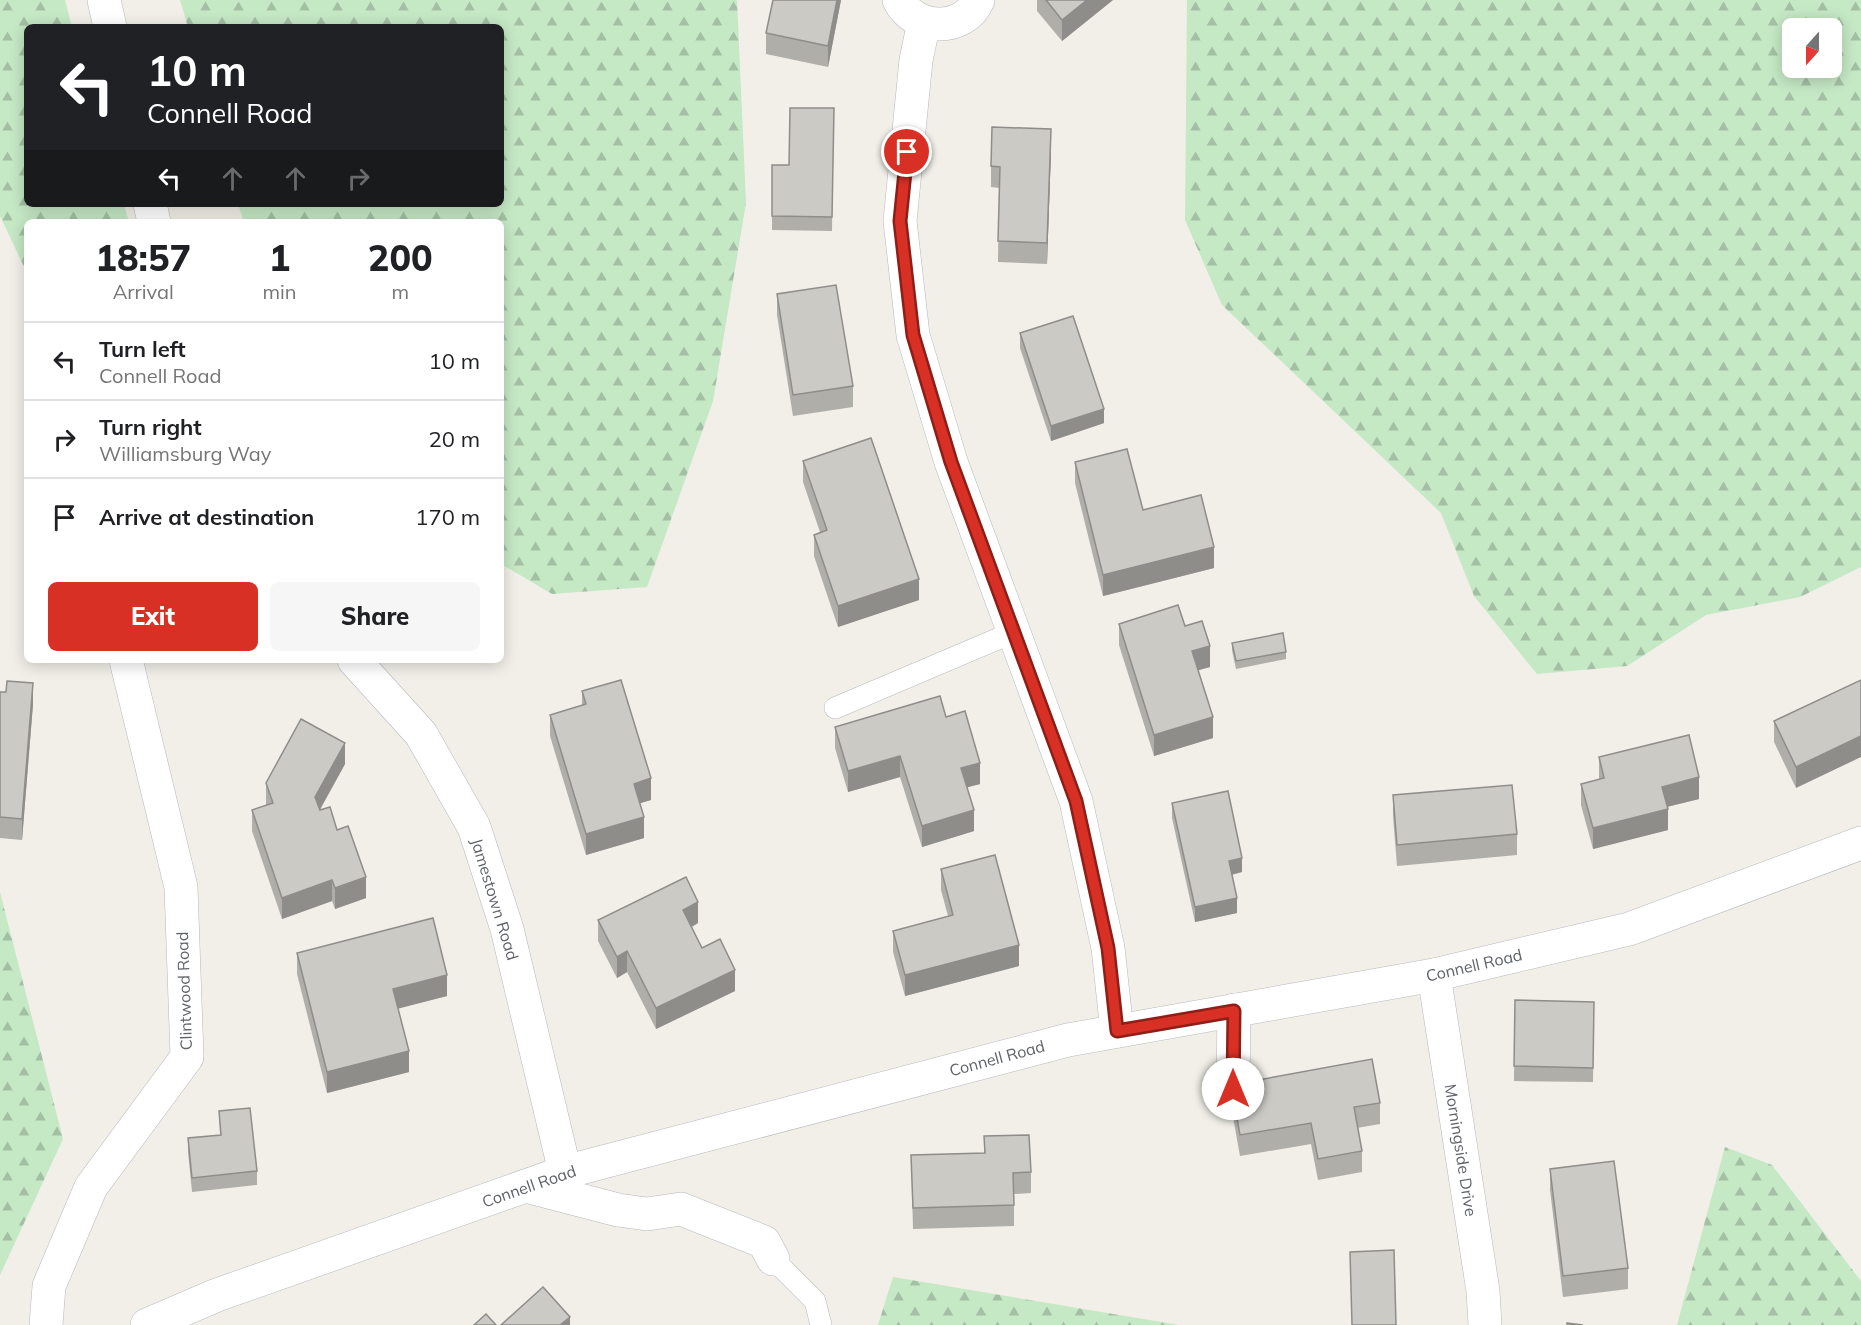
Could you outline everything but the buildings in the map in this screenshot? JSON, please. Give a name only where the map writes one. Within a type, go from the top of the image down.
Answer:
[{"type":"street","points":[[104,0],[109,24]]},
{"type":"street","points":[[898,0],[911,15],[924,22],[939,25],[953,22],[966,15],[978,0]]},
{"type":"street","points":[[924,22],[916,60],[900,221],[913,335],[951,462],[1076,801],[1108,948],[1117,1031]]},
{"type":"street","name":"Clintwood Road","points":[[46,1325],[49,1286],[91,1187],[187,1056],[181,887],[127,663]]},
{"type":"street","name":"Jamestown Road","points":[[357,663],[421,734],[474,827],[507,929],[565,1172]]},
{"type":"street","name":"Connell Road","points":[[147,1325],[217,1295],[565,1172],[1068,1040],[1434,975],[1629,929],[1861,843]]},
{"type":"street","name":"Morningside Drive","points":[[1434,975],[1483,1291],[1485,1325]]},
{"type":"street","points":[[1233,1089],[1234,1011]]},
{"type":"street","points":[[526,1186],[647,1214],[681,1209],[764,1242],[773,1259]]},
{"type":"lane","points":[[835,708],[1014,632]]},
{"type":"lane","points":[[773,1259],[815,1301],[822,1325]]},
{"type":"green space","points":[[0,0],[65,0],[71,24],[24,24],[24,207],[125,207],[128,219],[24,219],[24,267],[0,216]]},
{"type":"green space","points":[[180,0],[737,0],[746,203],[713,401],[647,587],[552,594],[504,566],[504,219],[243,219],[239,207],[504,207],[504,24],[187,24]]},
{"type":"green space","points":[[1187,0],[1861,0],[1861,567],[1800,597],[1706,615],[1627,666],[1537,674],[1474,596],[1441,513],[1222,305],[1185,220]]},
{"type":"green space","points":[[0,892],[63,1139],[0,1275]]},
{"type":"green space","points":[[1725,1147],[1772,1165],[1861,1281],[1861,1325],[1677,1325]]},
{"type":"green space","points":[[893,1277],[1179,1325],[878,1325]]},
{"type":"route","points":[[907,152],[900,221],[913,335],[951,462],[1076,801],[1108,948],[1117,1031],[1234,1011],[1233,1089]]}]
